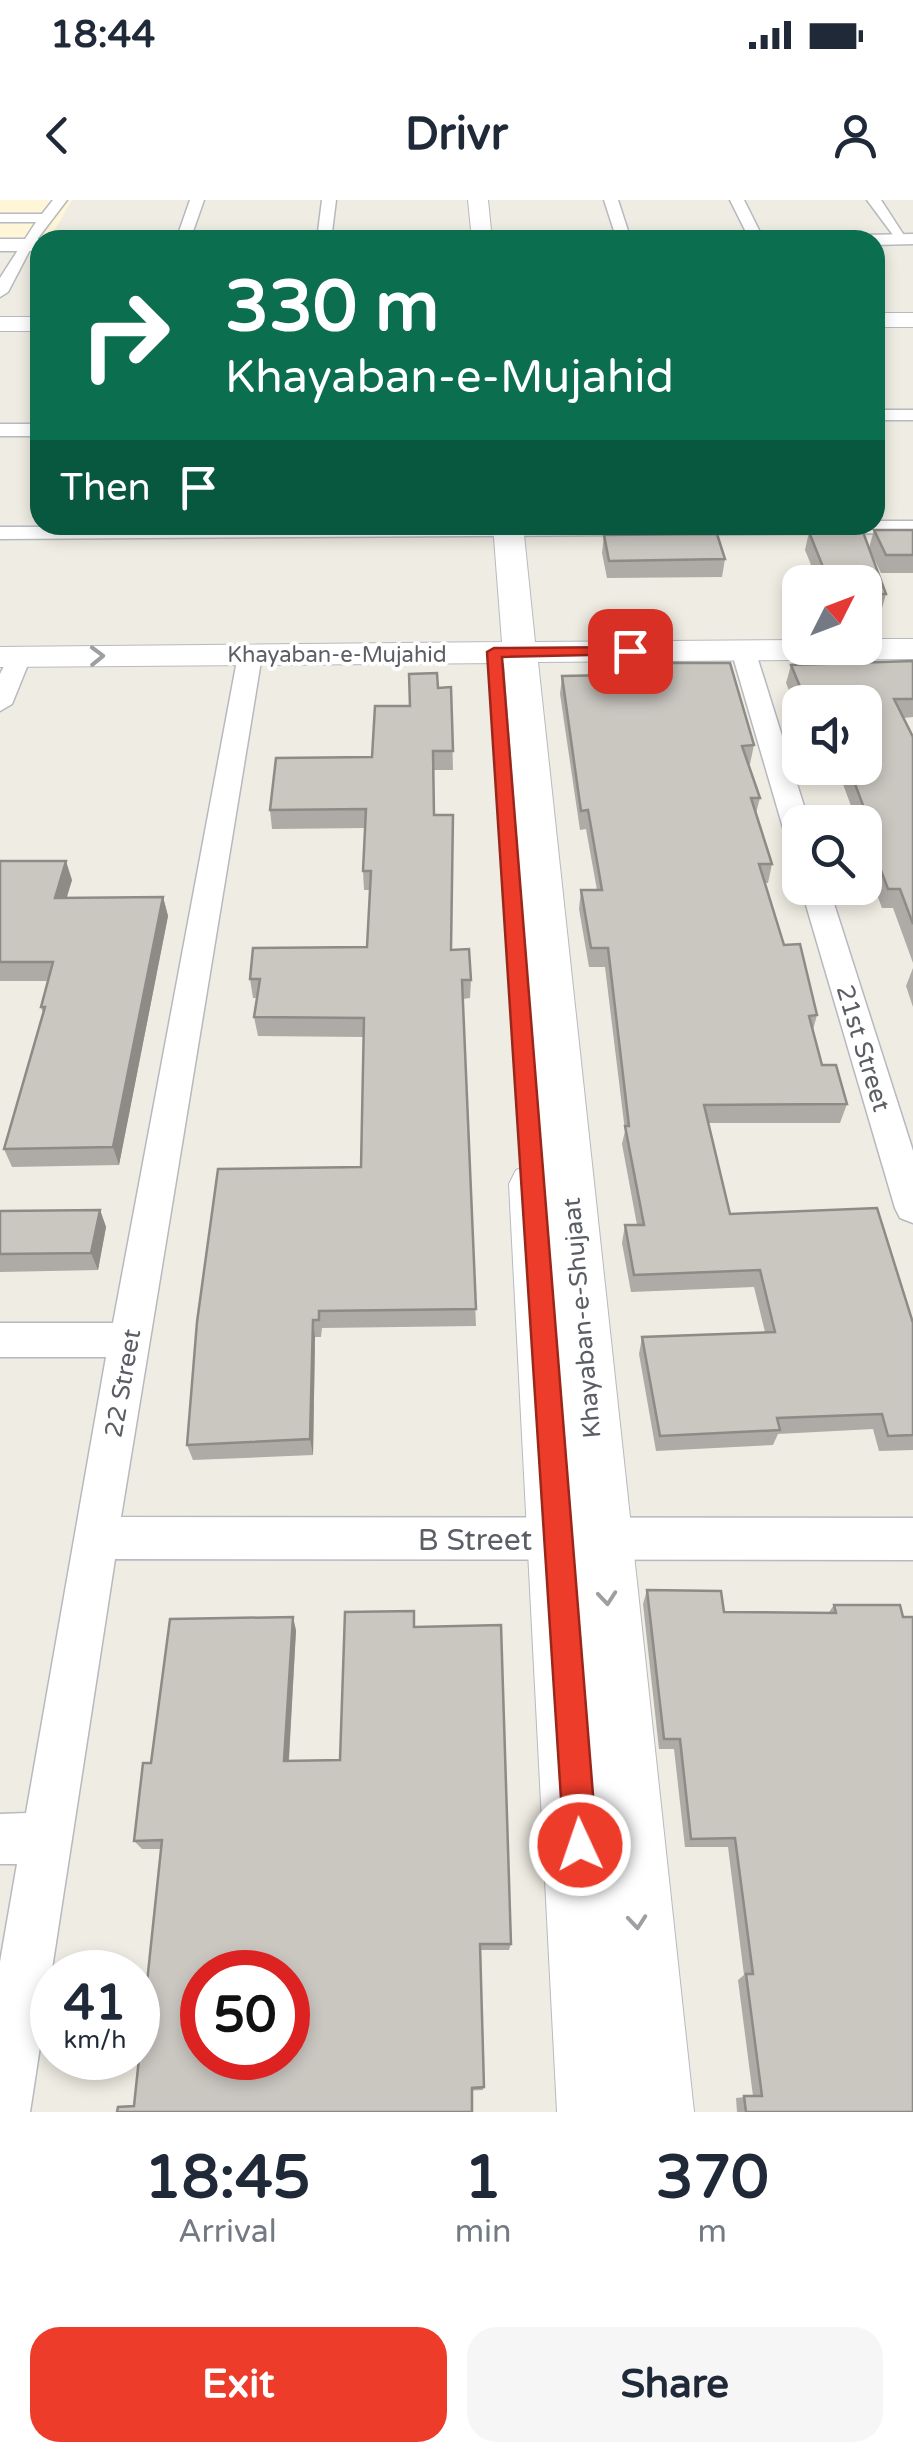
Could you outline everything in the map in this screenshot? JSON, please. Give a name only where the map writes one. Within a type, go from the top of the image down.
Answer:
[{"type":"main road","points":[[464,200],[466,230]]},
{"type":"main road","points":[[478,200],[481,230]]},
{"type":"main road","points":[[885,320],[913,320]]},
{"type":"main road","points":[[0,324],[30,324]]},
{"type":"main road","name":"Khayaban-e-Shujaat","points":[[498,535],[582,1541],[654,2112]]},
{"type":"main road","name":"Khayaban-e-Mujahid","points":[[9,657],[913,649]]},
{"type":"main road","name":"Khayaban-e-Shujaat","points":[[582,1541],[597,2112]]},
{"type":"street","points":[[0,210],[7,200]]},
{"type":"street","points":[[41,230],[60,200]]},
{"type":"street","points":[[186,230],[197,200]]},
{"type":"street","points":[[325,230],[329,200]]},
{"type":"street","points":[[611,200],[621,230]]},
{"type":"street","points":[[736,200],[751,230]]},
{"type":"street","points":[[874,200],[908,240]]},
{"type":"street","points":[[0,218],[48,218]]},
{"type":"street","points":[[0,245],[30,245]]},
{"type":"street","points":[[0,292],[30,249]]},
{"type":"street","points":[[885,415],[913,415]]},
{"type":"street","points":[[0,421],[30,421]]},
{"type":"street","points":[[885,424],[913,424]]},
{"type":"street","points":[[0,430],[30,430]]},
{"type":"street","points":[[885,527],[913,527]]},
{"type":"street","points":[[0,533],[30,533]]},
{"type":"street","points":[[742,650],[790,805]]},
{"type":"street","name":"22 Street","points":[[2,2112],[24,1838],[96,1538],[250,654]]},
{"type":"street","points":[[0,704],[9,657]]},
{"type":"street","name":"21st Street","points":[[820,905],[913,1208]]},
{"type":"street","points":[[0,1340],[130,1340]]},
{"type":"street","name":"B Street","points":[[96,1538],[913,1539]]},
{"type":"shaded area","points":[[0,200],[72,200],[55,230],[30,230],[30,240],[0,240]]},
{"type":"building","points":[[885,530],[913,530],[913,555],[886,555],[876,535],[885,535]]},
{"type":"building","points":[[604,535],[717,535],[725,559],[609,561]]},
{"type":"building","points":[[810,535],[864,535],[875,565],[822,565]]},
{"type":"building","points":[[913,661],[913,699],[894,699],[913,737],[913,924],[900,889],[888,889],[882,873],[882,805],[863,805],[855,785],[882,785],[882,685],[799,685],[791,665]]},
{"type":"building","points":[[664,663],[730,663],[754,745],[742,746],[760,798],[751,798],[772,864],[759,864],[784,945],[800,944],[817,1015],[809,1016],[822,1065],[836,1065],[847,1104],[704,1105],[730,1214],[877,1208],[913,1323],[913,1435],[888,1436],[882,1414],[777,1418],[780,1430],[660,1436],[642,1337],[775,1332],[760,1270],[634,1275],[625,1225],[644,1225],[625,1126],[629,1126],[608,948],[591,948],[581,890],[602,890],[588,810],[581,811],[562,676],[667,674]]},
{"type":"building","points":[[437,673],[438,688],[451,687],[453,751],[433,751],[434,815],[453,815],[451,950],[469,949],[471,980],[462,980],[476,1309],[319,1311],[319,1320],[313,1320],[310,1439],[187,1445],[197,1322],[218,1169],[361,1167],[364,1018],[254,1017],[260,979],[250,979],[253,948],[367,947],[371,871],[363,871],[366,809],[270,810],[276,758],[372,757],[375,706],[410,706],[409,674]]},
{"type":"building","points":[[0,861],[66,861],[55,898],[163,897],[113,1147],[4,1149],[45,1007],[41,1007],[53,962],[0,962]]},
{"type":"building","points":[[100,1210],[91,1253],[0,1254],[0,1211]]},
{"type":"building","points":[[647,1590],[721,1591],[724,1612],[836,1613],[834,1605],[900,1605],[903,1617],[913,1617],[913,2112],[746,2112],[744,2096],[762,2096],[746,1974],[753,1974],[735,1838],[691,1839],[680,1739],[664,1739]]},
{"type":"building","points":[[414,1611],[414,1627],[501,1625],[511,1944],[480,1944],[484,2087],[472,2088],[472,2112],[117,2112],[118,2107],[134,2106],[137,2080],[160,2080],[160,1950],[150,1950],[162,1840],[134,1841],[143,1763],[151,1763],[170,1619],[293,1617],[284,1761],[340,1760],[345,1612]]},
{"type":"route","points":[[580,1845],[494,652],[630,651]]}]
